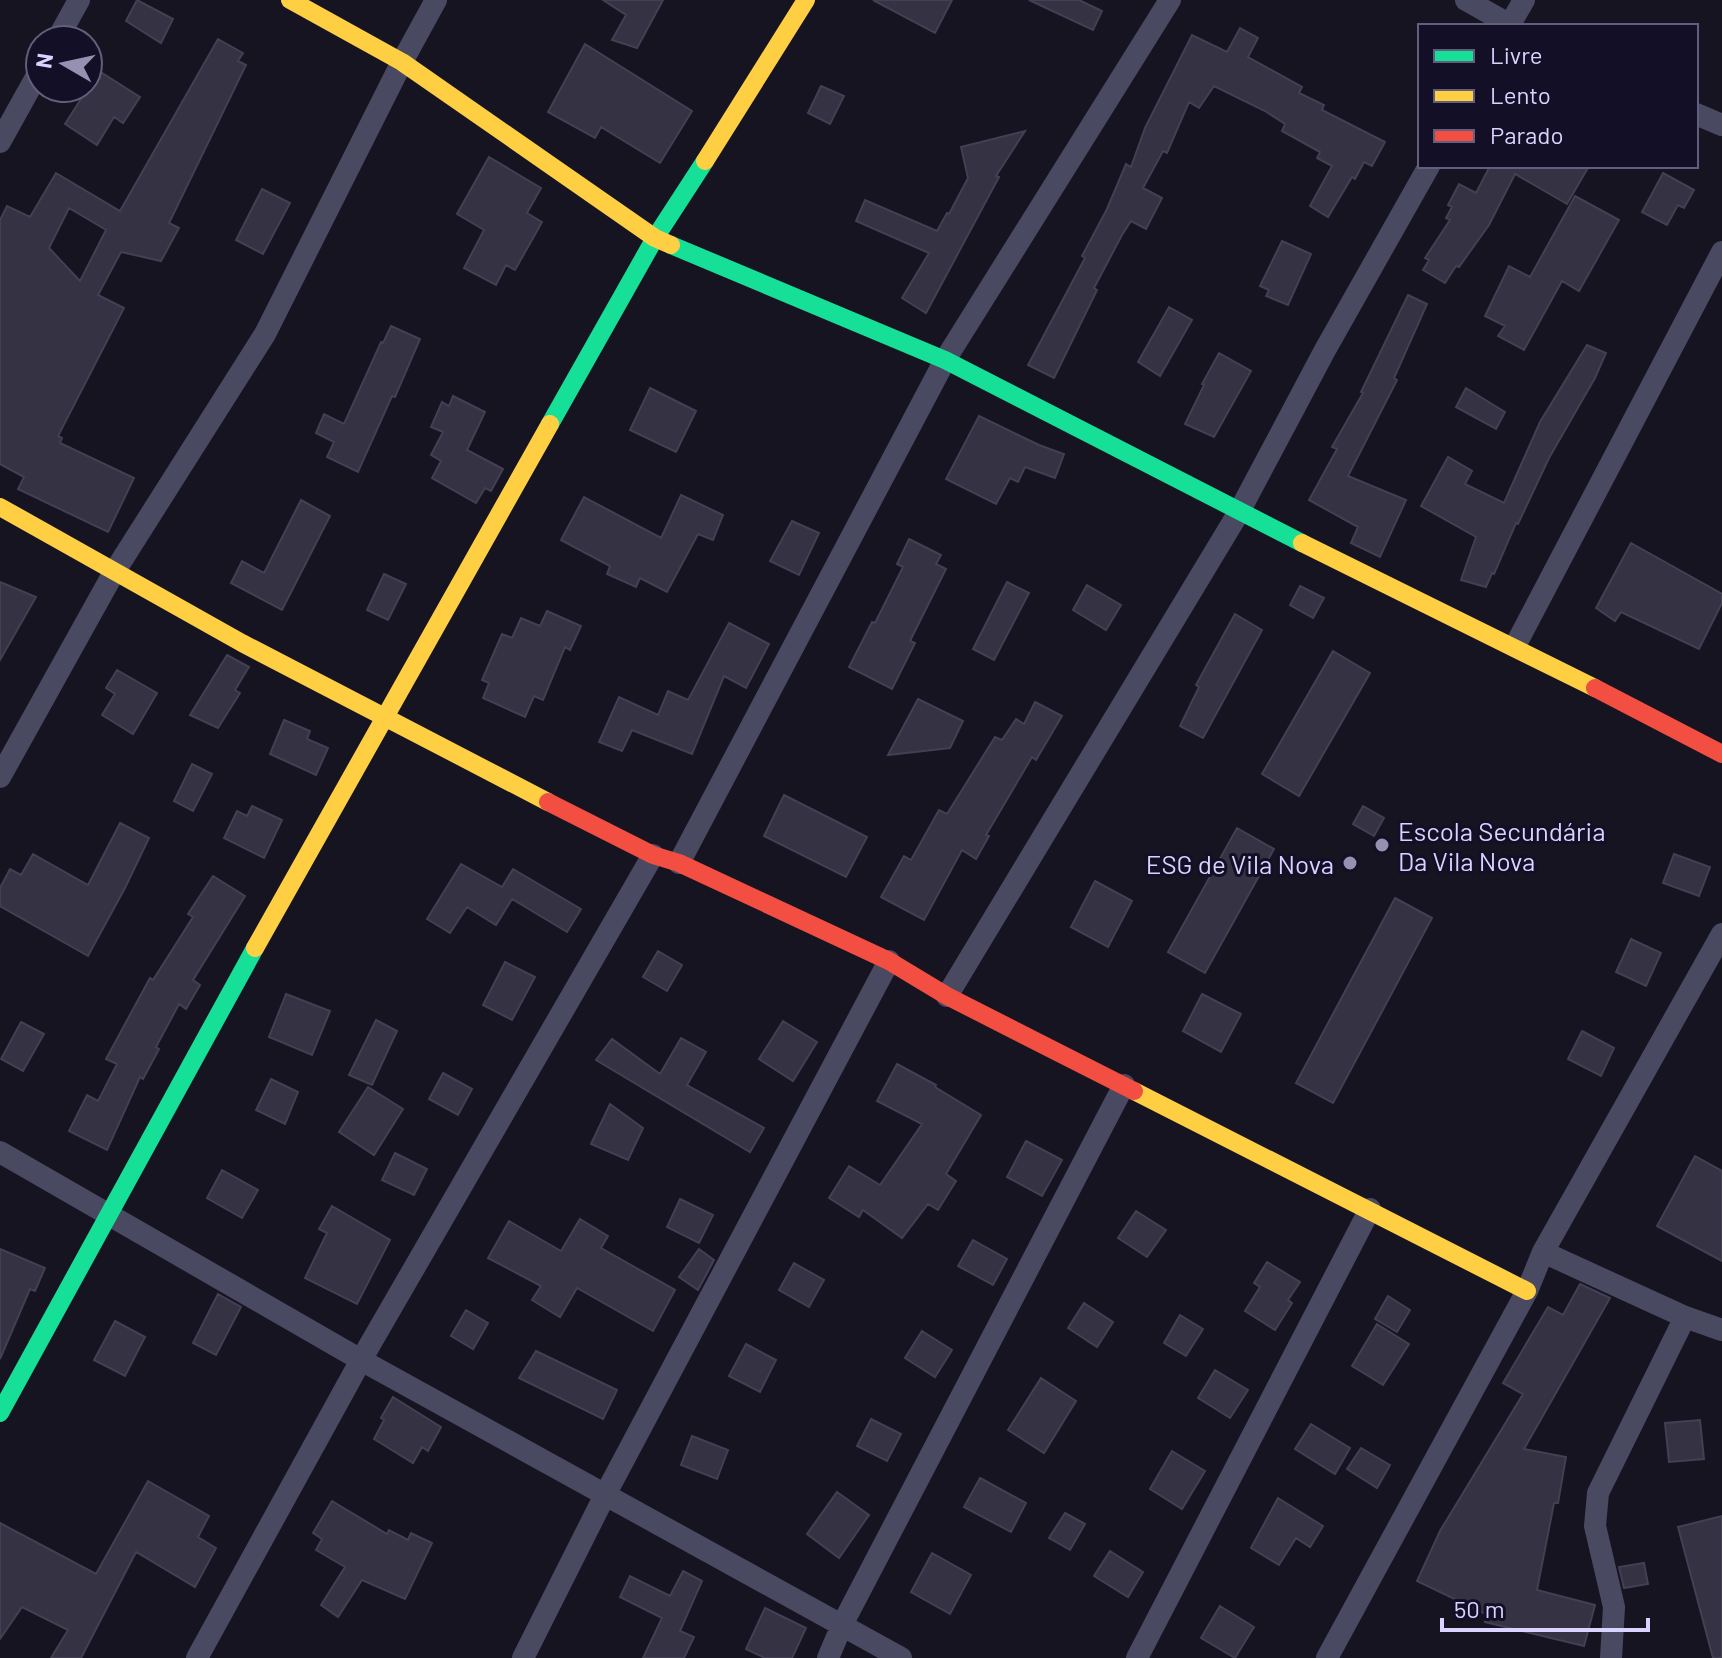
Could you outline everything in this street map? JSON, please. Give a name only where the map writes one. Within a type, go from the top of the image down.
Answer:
[{"type":"street","points":[[66,24],[79,0]]},
{"type":"street","points":[[290,0],[402,62],[655,238],[945,360],[1239,512],[1515,646],[1722,754]]},
{"type":"street","points":[[0,777],[113,574],[265,334],[436,0]]},
{"type":"street","points":[[0,1413],[384,717],[655,238],[806,0]]},
{"type":"street","points":[[679,863],[945,360],[1170,0]]},
{"type":"street","points":[[1466,0],[1507,24]]},
{"type":"street","points":[[1511,24],[1524,0]]},
{"type":"street","points":[[0,142],[24,99]]},
{"type":"street","points":[[1698,115],[1722,125]]},
{"type":"street","points":[[947,996],[1239,512],[1325,350],[1428,168]]},
{"type":"street","points":[[1515,646],[1722,252]]},
{"type":"street","points":[[0,507],[113,574],[384,717],[653,855],[679,863],[889,961],[947,996],[1527,1291]]},
{"type":"street","points":[[197,1658],[361,1360],[653,855]]},
{"type":"street","points":[[1327,1658],[1527,1291],[1543,1252],[1722,934]]},
{"type":"street","points":[[523,1658],[605,1495],[889,961]]},
{"type":"street","points":[[828,1658],[842,1625],[1124,1085]]},
{"type":"street","points":[[0,1152],[361,1360],[901,1658]]},
{"type":"street","points":[[1137,1658],[1370,1209]]},
{"type":"street","points":[[1543,1252],[1685,1317],[1722,1330]]},
{"type":"street","points":[[1611,1658],[1614,1607],[1595,1526],[1598,1493],[1685,1317]]},
{"type":"building","points":[[137,0],[173,19],[161,43],[126,21]]},
{"type":"building","points":[[603,0],[663,0],[637,48],[612,40],[626,15]]},
{"type":"building","points":[[873,0],[952,0],[935,33]]},
{"type":"building","points":[[1029,0],[1079,0],[1102,11],[1093,30]]},
{"type":"building","points":[[1240,28],[1258,38],[1248,57],[1302,87],[1299,93],[1324,105],[1322,110],[1385,142],[1372,166],[1364,162],[1328,217],[1310,206],[1332,166],[1317,158],[1320,152],[1282,131],[1285,124],[1265,111],[1214,86],[1199,108],[1189,102],[1167,153],[1163,151],[1143,188],[1162,198],[1146,229],[1131,221],[1122,235],[1094,288],[1097,290],[1054,378],[1028,365],[1085,258],[1082,256],[1126,164],[1131,167],[1145,128],[1192,35],[1227,52]]},
{"type":"building","points":[[218,39],[243,53],[238,61],[246,65],[169,223],[179,228],[161,261],[121,252],[98,295],[124,308],[58,436],[62,438],[60,443],[134,478],[108,532],[18,489],[24,477],[0,464],[0,220],[7,206],[30,217],[56,173],[120,211]],"holes":[[[69,208],[106,230],[80,281],[49,248]]]},
{"type":"building","points":[[585,44],[692,111],[660,163],[601,127],[595,138],[548,112]]},
{"type":"building","points":[[104,74],[140,97],[123,123],[114,117],[97,145],[65,124],[78,104],[104,104]]},
{"type":"building","points":[[821,86],[844,96],[830,124],[808,113]]},
{"type":"building","points":[[1025,131],[996,176],[999,177],[926,313],[902,298],[929,253],[856,221],[865,200],[937,231],[968,178],[961,147]]},
{"type":"building","points":[[489,157],[541,188],[527,213],[542,222],[515,270],[506,265],[496,285],[464,268],[484,230],[457,214]]},
{"type":"building","points":[[1489,168],[1588,168],[1567,204],[1515,174],[1489,225],[1445,283],[1423,270],[1429,260],[1425,258],[1450,220],[1446,218],[1452,207],[1448,205],[1459,184],[1476,193]]},
{"type":"building","points":[[1663,173],[1694,190],[1684,208],[1678,205],[1667,225],[1642,212]]},
{"type":"building","points":[[262,189],[290,203],[263,254],[236,240]]},
{"type":"building","points":[[1575,196],[1619,220],[1579,291],[1562,281],[1524,350],[1498,336],[1505,326],[1485,316],[1509,266],[1530,277]]},
{"type":"building","points":[[1282,241],[1311,254],[1288,305],[1266,296],[1269,290],[1260,286]]},
{"type":"building","points":[[1408,295],[1427,304],[1394,378],[1397,380],[1348,476],[1406,500],[1380,557],[1351,543],[1358,527],[1309,500],[1337,449],[1332,447],[1363,393]]},
{"type":"building","points":[[1169,307],[1192,320],[1160,376],[1138,362]]},
{"type":"building","points":[[391,326],[420,339],[358,472],[327,457],[334,442],[316,433],[324,414],[344,424]]},
{"type":"building","points":[[1587,345],[1606,353],[1516,523],[1494,574],[1486,587],[1461,580],[1476,537],[1421,506],[1448,457],[1472,471],[1465,484],[1504,503],[1540,422]]},
{"type":"building","points":[[1219,353],[1251,371],[1214,437],[1185,424]]},
{"type":"building","points":[[650,388],[696,411],[676,452],[630,430]]},
{"type":"building","points":[[1466,388],[1505,412],[1496,429],[1456,407]]},
{"type":"building","points":[[453,396],[485,412],[467,450],[503,469],[491,491],[485,488],[476,503],[432,478],[441,461],[431,455],[443,432],[431,427],[442,402],[449,406]]},
{"type":"building","points":[[979,416],[1064,454],[1055,478],[1025,467],[1018,482],[1010,478],[996,504],[946,479]]},
{"type":"building","points":[[681,495],[723,515],[713,540],[698,534],[667,592],[640,578],[636,587],[607,574],[610,566],[561,540],[584,497],[661,538]]},
{"type":"building","points":[[301,500],[330,516],[282,610],[231,583],[242,561],[264,573]]},
{"type":"building","points":[[792,521],[819,533],[799,575],[770,561]]},
{"type":"building","points":[[909,539],[941,555],[936,564],[946,569],[910,641],[915,643],[892,689],[849,667],[903,567],[897,564]]},
{"type":"building","points":[[1631,543],[1722,594],[1722,603],[1699,649],[1621,612],[1615,621],[1596,608]]},
{"type":"building","points":[[384,574],[406,584],[388,620],[367,610]]},
{"type":"building","points":[[0,582],[36,597],[0,660]]},
{"type":"building","points":[[1007,582],[1029,593],[994,660],[973,649]]},
{"type":"building","points":[[1087,585],[1121,605],[1106,630],[1073,610]]},
{"type":"building","points":[[1300,586],[1324,598],[1313,618],[1290,605]]},
{"type":"building","points":[[547,611],[581,626],[570,650],[565,647],[543,700],[534,696],[525,717],[483,698],[489,683],[482,680],[502,634],[512,638],[521,618],[540,626]]},
{"type":"building","points":[[1235,614],[1262,630],[1203,738],[1180,726],[1199,687],[1196,685]]},
{"type":"building","points":[[729,623],[769,644],[746,688],[724,676],[692,754],[632,730],[622,751],[599,742],[619,697],[658,715],[668,691],[688,700]]},
{"type":"building","points":[[1333,651],[1370,673],[1299,796],[1262,774]]},
{"type":"building","points":[[227,655],[249,667],[235,690],[240,693],[218,728],[190,715]]},
{"type":"building","points":[[117,670],[157,693],[133,734],[102,715],[115,694],[106,688]]},
{"type":"building","points":[[918,699],[963,721],[950,748],[888,755]]},
{"type":"building","points":[[1035,702],[1062,716],[1036,760],[1032,757],[986,835],[989,836],[976,859],[962,850],[924,920],[881,897],[904,856],[911,860],[939,810],[947,814],[995,737],[1002,740],[1016,719],[1024,724]]},
{"type":"building","points":[[284,720],[310,731],[307,739],[328,748],[316,775],[270,754]]},
{"type":"building","points":[[192,764],[212,774],[193,811],[174,801]]},
{"type":"building","points":[[784,795],[867,837],[846,877],[764,836]]},
{"type":"building","points":[[252,806],[282,820],[264,858],[224,838],[237,811],[247,816]]},
{"type":"building","points":[[1363,806],[1384,818],[1374,836],[1353,824]]},
{"type":"building","points":[[120,823],[149,838],[88,956],[0,906],[0,888],[10,869],[21,875],[33,854],[88,885]]},
{"type":"building","points":[[1237,828],[1274,849],[1205,973],[1168,952]]},
{"type":"building","points":[[1674,854],[1710,867],[1699,896],[1663,883]]},
{"type":"building","points":[[461,864],[502,887],[513,869],[581,909],[567,932],[512,899],[496,925],[467,907],[450,933],[427,919]]},
{"type":"building","points":[[213,876],[245,896],[193,980],[200,985],[186,1009],[179,1004],[143,1079],[140,1077],[107,1150],[69,1131],[87,1095],[98,1101],[117,1064],[106,1059],[150,978],[153,980],[193,917],[188,914]]},
{"type":"building","points":[[1095,881],[1132,901],[1108,947],[1071,927]]},
{"type":"building","points":[[1395,898],[1432,918],[1333,1103],[1296,1083]]},
{"type":"building","points":[[1631,939],[1661,953],[1646,986],[1616,972]]},
{"type":"building","points":[[658,951],[682,965],[667,991],[643,977]]},
{"type":"building","points":[[505,962],[535,977],[512,1020],[483,1005]]},
{"type":"building","points":[[286,994],[330,1011],[312,1055],[269,1037]]},
{"type":"building","points":[[1202,994],[1241,1014],[1221,1052],[1183,1031]]},
{"type":"building","points":[[376,1020],[397,1031],[372,1085],[349,1075]]},
{"type":"building","points":[[783,1021],[817,1042],[793,1081],[759,1059]]},
{"type":"building","points":[[21,1022],[44,1034],[23,1071],[1,1059]]},
{"type":"building","points":[[1582,1031],[1614,1048],[1601,1076],[1568,1059]]},
{"type":"building","points":[[681,1038],[706,1052],[687,1085],[764,1128],[750,1152],[596,1060],[612,1039],[660,1074]]},
{"type":"building","points":[[897,1064],[981,1115],[946,1174],[956,1181],[938,1210],[928,1204],[902,1238],[863,1210],[859,1217],[829,1198],[849,1166],[880,1185],[922,1124],[877,1101]]},
{"type":"building","points":[[443,1073],[472,1089],[458,1115],[429,1099]]},
{"type":"building","points":[[271,1079],[298,1092],[285,1124],[256,1110]]},
{"type":"building","points":[[368,1087],[403,1109],[374,1155],[339,1132]]},
{"type":"building","points":[[610,1104],[643,1128],[628,1160],[591,1144]]},
{"type":"building","points":[[1026,1141],[1062,1160],[1042,1196],[1007,1177]]},
{"type":"building","points":[[395,1153],[427,1169],[414,1195],[382,1180]]},
{"type":"building","points":[[1695,1156],[1722,1171],[1722,1261],[1657,1226]]},
{"type":"building","points":[[222,1170],[258,1190],[242,1218],[207,1198]]},
{"type":"building","points":[[680,1199],[713,1215],[699,1243],[667,1227]]},
{"type":"building","points":[[332,1206],[390,1240],[357,1304],[305,1278],[327,1233],[319,1229]]},
{"type":"building","points":[[1136,1211],[1166,1230],[1147,1257],[1118,1238]]},
{"type":"building","points":[[580,1219],[608,1236],[601,1248],[675,1290],[653,1331],[577,1288],[560,1317],[532,1300],[541,1286],[488,1258],[509,1221],[561,1251]]},
{"type":"building","points":[[973,1240],[1007,1259],[993,1285],[958,1266]]},
{"type":"building","points":[[0,1249],[45,1268],[35,1291],[30,1289],[0,1359]]},
{"type":"building","points":[[699,1249],[714,1260],[698,1290],[679,1277]]},
{"type":"building","points":[[1267,1262],[1300,1282],[1288,1300],[1292,1303],[1275,1330],[1245,1311],[1260,1287],[1254,1283]]},
{"type":"building","points":[[794,1263],[824,1280],[809,1307],[779,1290]]},
{"type":"building","points":[[1580,1284],[1610,1298],[1524,1449],[1566,1457],[1537,1590],[1595,1605],[1584,1646],[1485,1622],[1488,1615],[1417,1581],[1440,1531],[1523,1394],[1503,1383],[1548,1307],[1563,1315]]},
{"type":"building","points":[[218,1294],[241,1307],[216,1355],[193,1343]]},
{"type":"building","points":[[1388,1296],[1410,1310],[1397,1332],[1375,1319]]},
{"type":"building","points":[[1084,1303],[1113,1322],[1097,1347],[1068,1328]]},
{"type":"building","points":[[466,1310],[488,1323],[473,1349],[451,1336]]},
{"type":"building","points":[[1180,1315],[1203,1329],[1186,1356],[1164,1343]]},
{"type":"building","points":[[115,1321],[145,1337],[125,1376],[94,1360]]},
{"type":"building","points":[[1377,1324],[1409,1344],[1383,1385],[1352,1366]]},
{"type":"building","points":[[922,1331],[952,1350],[935,1377],[905,1358]]},
{"type":"building","points":[[746,1344],[776,1360],[760,1392],[729,1376]]},
{"type":"building","points":[[536,1351],[617,1390],[603,1419],[519,1378]]},
{"type":"building","points":[[1215,1370],[1248,1390],[1230,1418],[1198,1398]]},
{"type":"building","points":[[1041,1378],[1076,1401],[1044,1453],[1008,1430]]},
{"type":"building","points":[[393,1397],[441,1427],[428,1451],[422,1447],[413,1463],[374,1439]]},
{"type":"building","points":[[871,1419],[901,1434],[887,1461],[857,1446]]},
{"type":"building","points":[[1700,1420],[1704,1459],[1669,1462],[1665,1423]]},
{"type":"building","points":[[1311,1424],[1350,1448],[1335,1474],[1295,1449]]},
{"type":"building","points":[[692,1436],[728,1450],[717,1479],[681,1465]]},
{"type":"building","points":[[1361,1448],[1390,1465],[1377,1488],[1347,1469]]},
{"type":"building","points":[[1172,1451],[1205,1471],[1182,1509],[1150,1489]]},
{"type":"building","points":[[980,1478],[1026,1503],[1011,1532],[964,1507]]},
{"type":"building","points":[[148,1481],[209,1516],[198,1537],[216,1548],[195,1587],[136,1552],[81,1658],[51,1658],[68,1630],[22,1607],[0,1639],[0,1523],[96,1574]]},
{"type":"building","points":[[837,1492],[869,1515],[839,1558],[807,1534]]},
{"type":"building","points":[[1278,1498],[1323,1526],[1310,1547],[1296,1538],[1279,1565],[1251,1548]]},
{"type":"building","points":[[332,1501],[387,1534],[389,1530],[408,1540],[411,1533],[432,1543],[405,1599],[362,1580],[338,1617],[321,1605],[345,1567],[316,1550],[322,1539],[313,1533]]},
{"type":"building","points":[[1065,1513],[1085,1524],[1070,1550],[1049,1538]]},
{"type":"building","points":[[1722,1516],[1722,1658],[1713,1658],[1678,1527]]},
{"type":"building","points":[[1110,1551],[1143,1572],[1128,1597],[1094,1576]]},
{"type":"building","points":[[932,1553],[971,1575],[950,1614],[911,1592]]},
{"type":"building","points":[[1644,1563],[1648,1584],[1624,1588],[1619,1567]]},
{"type":"building","points":[[683,1571],[702,1581],[680,1631],[694,1637],[684,1658],[643,1658],[662,1618],[620,1597],[630,1576],[670,1596]]},
{"type":"building","points":[[1220,1606],[1254,1627],[1235,1658],[1201,1638]]},
{"type":"building","points":[[765,1608],[806,1628],[792,1658],[765,1658],[746,1649]]},
{"type":"traffic: fast","points":[[550,424],[655,238],[705,161]]},
{"type":"traffic: fast","points":[[671,245],[945,360],[1302,543]]},
{"type":"traffic: fast","points":[[0,1413],[255,948]]},
{"type":"traffic: slow","points":[[290,0],[402,62],[655,238],[671,245]]},
{"type":"traffic: slow","points":[[705,161],[806,0]]},
{"type":"traffic: slow","points":[[255,948],[550,424]]},
{"type":"traffic: slow","points":[[0,507],[242,643],[548,802]]},
{"type":"traffic: slow","points":[[1302,543],[1595,688]]},
{"type":"traffic: slow","points":[[1134,1091],[1527,1291]]},
{"type":"traffic: jam","points":[[1595,688],[1722,754]]},
{"type":"traffic: jam","points":[[548,802],[653,855],[679,863],[889,961],[947,996],[1134,1091]]},
{"type":"place","name":"Escola Secundária Da Vila Nova","points":[[1382,845]]},
{"type":"place","name":"ESG de Vila Nova","points":[[1350,863]]}]
